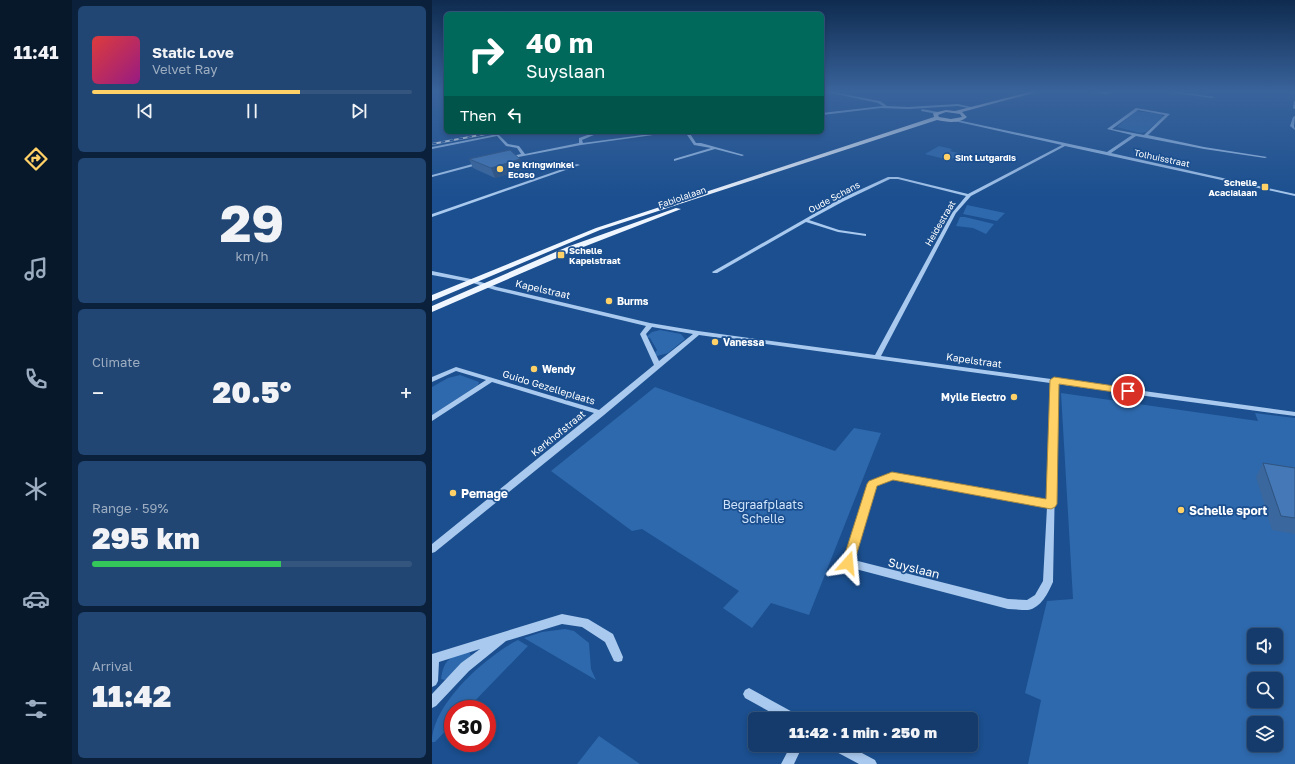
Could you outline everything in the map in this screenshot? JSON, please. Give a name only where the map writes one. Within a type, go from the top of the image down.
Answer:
[{"type":"main road","name":"Fabiolalaan","points":[[432,298],[598,229],[906,127]]},
{"type":"main road","name":"Fabiolalaan","points":[[432,309],[570,249],[632,225],[908,127]]},
{"type":"street","name":"Tolhuisstraat","points":[[987,127],[1064,145],[1295,195]]},
{"type":"street","points":[[1112,127],[1109,129],[1204,148],[1264,157]]},
{"type":"street","points":[[1145,136],[1155,127]]},
{"type":"street","points":[[581,144],[580,140],[594,134]]},
{"type":"street","points":[[501,159],[581,144],[658,134]]},
{"type":"street","points":[[688,134],[695,144],[742,155]]},
{"type":"street","points":[[1107,154],[1135,135]]},
{"type":"street","points":[[432,148],[498,136],[507,144],[518,147],[524,155]]},
{"type":"street","points":[[445,145],[448,150]]},
{"type":"street","name":"Heidestraat","points":[[877,356],[954,213],[969,195],[1064,145]]},
{"type":"street","points":[[675,160],[715,148]]},
{"type":"street","points":[[432,176],[488,162]]},
{"type":"street","points":[[432,216],[578,165]]},
{"type":"street","name":"Oude Schans","points":[[716,272],[842,200],[890,178],[898,178],[969,195]]},
{"type":"street","points":[[806,221],[838,231],[864,235]]},
{"type":"street","name":"Kapelstraat","points":[[432,273],[472,281],[650,325],[698,334],[877,356],[1295,414]]},
{"type":"street","points":[[650,325],[643,334],[658,366]]},
{"type":"street","name":"Kerkhofstraat","points":[[432,549],[698,334]]},
{"type":"street","name":"Guido Gezelleplaats","points":[[432,380],[456,369],[601,413]]},
{"type":"street","name":"Guido Gezelleplaats","points":[[432,418],[491,380]]},
{"type":"street","points":[[1051,504],[1054,380]]},
{"type":"street","name":"Suyslaan","points":[[892,476],[1051,504],[1048,582],[1039,598],[1028,605],[1008,604],[848,563],[873,484],[892,476]]},
{"type":"street","points":[[432,681],[433,657],[562,619],[584,622],[609,638],[618,657]]},
{"type":"street","points":[[432,702],[465,667],[507,635]]},
{"type":"street","points":[[749,694],[781,712]]},
{"type":"street","points":[[787,764],[793,752]]},
{"type":"street","points":[[849,752],[871,764]]},
{"type":"green space","points":[[1117,127],[1152,127],[1146,132],[1140,133]]},
{"type":"green space","points":[[939,146],[952,149],[950,151],[962,154],[949,160],[925,154]]},
{"type":"green space","points":[[967,205],[1005,213],[997,221],[963,214]]},
{"type":"green space","points":[[960,217],[994,224],[986,234],[973,228],[956,226]]},
{"type":"green space","points":[[660,330],[681,334],[685,339],[668,353],[657,356],[654,354],[657,350],[650,338],[646,337],[652,332]]},
{"type":"green space","points":[[460,375],[479,382],[478,385],[432,415],[432,387],[448,378]]},
{"type":"green space","name":"Begraafplaats Schelle","points":[[655,387],[835,451],[854,428],[881,433],[809,615],[771,603],[752,628],[723,608],[739,591],[642,529],[632,531],[551,471]]},
{"type":"green space","name":"Schelle sport","points":[[1061,393],[1258,421],[1255,413],[1295,418],[1295,764],[1028,764],[1041,700],[1025,693],[1047,601],[1073,599]]},
{"type":"green space","points":[[565,629],[574,631],[589,643],[591,669],[596,680],[524,638],[542,632]]},
{"type":"green space","points":[[518,640],[528,646],[476,700],[449,700],[477,669],[505,647]]},
{"type":"green space","points":[[469,652],[471,655],[445,680],[441,679],[444,667],[449,660],[457,655]]},
{"type":"green space","points":[[444,708],[444,732],[435,742],[432,742],[434,727]]},
{"type":"green space","points":[[599,736],[640,764],[577,764]]},
{"type":"building","points":[[510,150],[520,159],[491,168],[469,159]]},
{"type":"building","points":[[1263,463],[1295,468],[1295,518],[1281,516]]},
{"type":"railway","points":[[432,144],[485,134]]},
{"type":"place","name":"Sint Lutgardis","points":[[947,157]]},
{"type":"place","name":"De Kringwinkel Ecoso","points":[[500,169]]},
{"type":"place","name":"Schelle Acacialaan","points":[[1265,187]]},
{"type":"place","name":"Schelle Kapelstraat","points":[[561,255]]},
{"type":"place","name":"Burms","points":[[609,301]]},
{"type":"place","name":"Vanessa","points":[[715,342]]},
{"type":"place","name":"Wendy","points":[[534,369]]},
{"type":"place","name":"Mylle Electro","points":[[1014,397]]},
{"type":"place","name":"Pemage","points":[[453,493]]},
{"type":"place","name":"Schelle sport","points":[[1181,510]]},
{"type":"route","points":[[848,563],[873,484],[892,476],[1051,504],[1054,380],[1128,391]]}]
